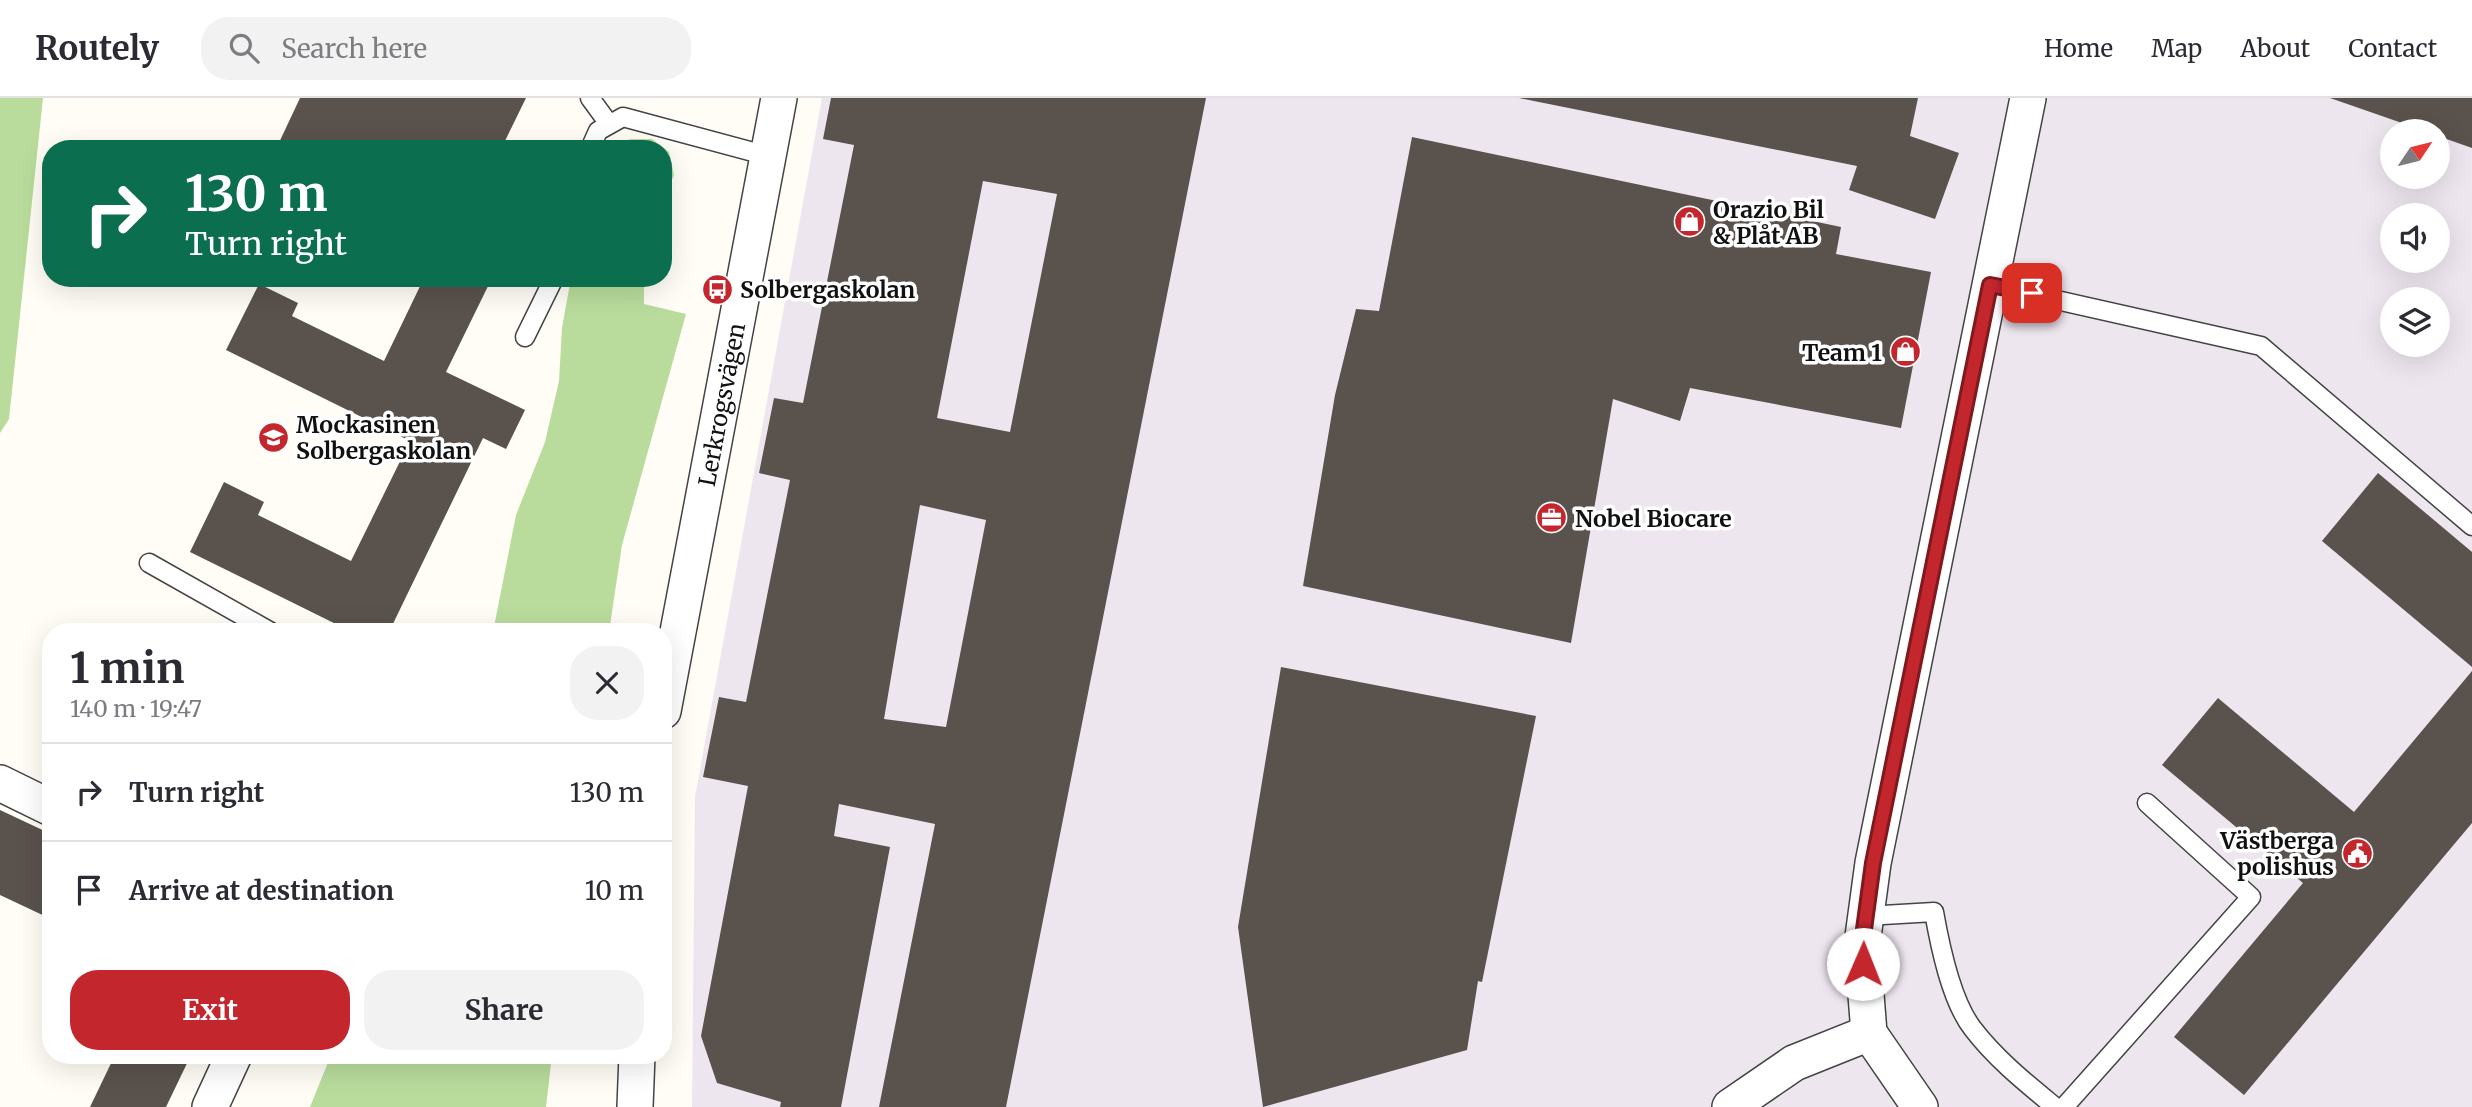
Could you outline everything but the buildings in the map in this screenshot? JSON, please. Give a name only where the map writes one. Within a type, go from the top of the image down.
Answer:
[{"type":"street","name":"Lerkrogsvägen","points":[[672,664],[779,98]]},
{"type":"street","points":[[1920,1107],[1869,1032],[1862,944],[1873,863],[2028,98]]},
{"type":"street","points":[[0,783],[42,804]]},
{"type":"street","points":[[1730,1107],[1794,1063],[1869,1032]]},
{"type":"street","points":[[210,1107],[230,1064]]},
{"type":"street","points":[[635,1107],[637,1064]]},
{"type":"lane","points":[[590,98],[609,124]]},
{"type":"lane","points":[[594,140],[598,131],[622,117],[768,156]]},
{"type":"lane","points":[[1990,285],[2261,346],[2472,526]]},
{"type":"lane","points":[[525,337],[550,287]]},
{"type":"lane","points":[[149,563],[255,623]]},
{"type":"lane","points":[[2064,1107],[2251,897],[2147,803]]},
{"type":"lane","points":[[1866,916],[1934,912],[1944,964],[1971,1027],[2007,1066],[2055,1107]]},
{"type":"shaded area","points":[[822,98],[2472,98],[2472,1107],[692,1107],[695,797]]},
{"type":"green space","points":[[0,98],[43,98],[9,419],[0,433]]},
{"type":"green space","points":[[569,287],[644,287],[644,304],[686,314],[622,545],[610,623],[495,623],[516,515],[545,442],[559,381],[562,328]]},
{"type":"green space","points":[[327,1064],[551,1064],[546,1107],[310,1107]]},
{"type":"place","name":"Orazio Bil & Plåt AB","points":[[1690,222]]},
{"type":"place","name":"Solbergaskolan","points":[[717,289]]},
{"type":"place","name":"Team 1","points":[[1905,352]]},
{"type":"place","name":"Mockasinen Solbergaskolan","points":[[273,437]]},
{"type":"place","name":"Nobel Biocare","points":[[1552,518]]},
{"type":"place","name":"Västberga polishus","points":[[2357,853]]},
{"type":"route","points":[[1863,964],[1862,944],[1873,863],[1990,285],[2032,293]]}]
